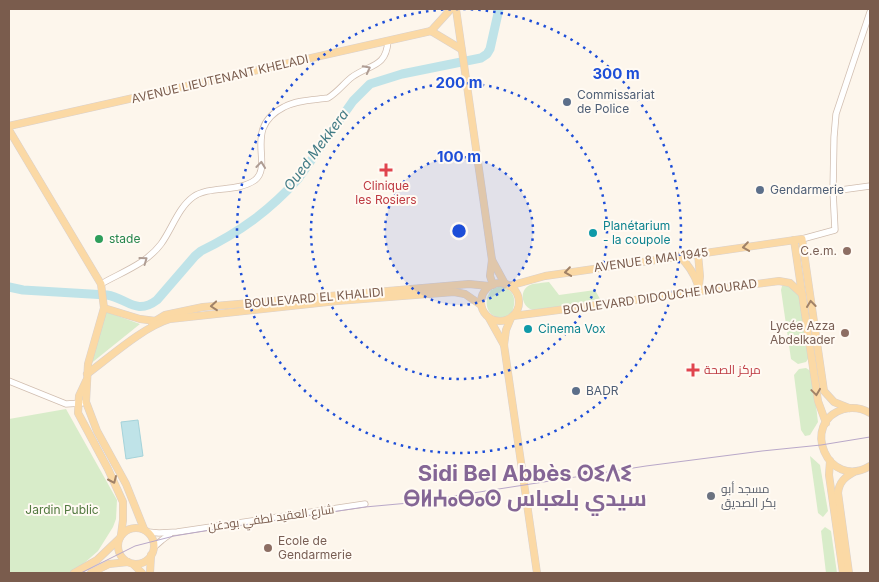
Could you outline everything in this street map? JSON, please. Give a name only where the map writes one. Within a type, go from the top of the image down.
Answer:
[{"type":"main road","points":[[451,9],[431,31],[462,52]]},
{"type":"main road","points":[[456,9],[492,260],[491,285]]},
{"type":"main road","points":[[459,33],[462,9]]},
{"type":"main road","name":"AVENUE LIEUTENANT KHELADI","points":[[9,126],[431,31]]},
{"type":"main road","points":[[9,130],[101,285],[104,305],[88,364],[86,402],[98,433],[126,484],[146,531],[154,541],[150,573]]},
{"type":"main road","points":[[798,239],[824,391],[834,402],[849,408]]},
{"type":"main road","name":"AVENUE 8 MAI 1945","points":[[507,285],[545,276],[798,239]]},
{"type":"main road","points":[[695,292],[700,276],[698,254]]},
{"type":"main road","points":[[679,256],[690,266],[698,285]]},
{"type":"main road","points":[[492,260],[507,285],[516,292],[519,299],[517,310],[506,330],[504,345],[537,573]]},
{"type":"main road","points":[[779,281],[803,274]]},
{"type":"main road","name":"BOULEVARD DIDOUCHE MOURAD","points":[[512,317],[779,281],[805,284]]},
{"type":"main road","points":[[790,283],[802,294]]},
{"type":"main road","name":"BOULEVARD EL KHALIDI","points":[[146,331],[154,321],[203,307],[469,284],[491,285]]},
{"type":"main road","points":[[805,284],[802,294],[818,401],[826,423]]},
{"type":"main road","points":[[504,345],[490,318],[482,310],[481,305],[483,292],[491,285],[507,285]]},
{"type":"main road","points":[[135,318],[177,318],[336,301],[454,292],[464,294],[481,305]]},
{"type":"main road","points":[[104,305],[135,318],[154,321]]},
{"type":"main road","points":[[490,318],[500,321],[512,317]]},
{"type":"main road","points":[[142,573],[120,554],[118,546],[123,513],[122,502],[78,413],[78,396],[87,375],[164,318]]},
{"type":"main road","points":[[856,471],[842,469],[830,462],[825,455],[821,441],[822,432],[826,423],[836,413],[849,408],[859,408],[869,412]]},
{"type":"main road","points":[[92,439],[98,433]]},
{"type":"main road","points":[[104,463],[112,459]]},
{"type":"main road","points":[[830,462],[829,475],[843,573]]},
{"type":"main road","points":[[849,573],[838,493],[840,484],[846,476],[870,466]]},
{"type":"main road","points":[[74,573],[98,560],[129,529],[139,528],[146,531]]},
{"type":"main road","points":[[94,572],[109,564],[146,561],[152,555]]},
{"type":"street","points":[[798,239],[835,230],[833,191],[836,114],[870,12]]},
{"type":"street","points":[[101,285],[154,253],[184,207],[196,195],[236,187],[255,180],[262,169],[261,135],[266,123],[274,113],[290,104],[328,98],[334,95],[352,77],[371,68],[382,59],[388,41]]},
{"type":"street","points":[[833,191],[870,186]]},
{"type":"street","points":[[9,381],[66,404],[86,402]]},
{"type":"street","name":"شارع العقيد لطفي بودغن","points":[[146,531],[159,534],[177,532],[364,504]]},
{"type":"street","points":[[154,548],[162,540],[177,532]]},
{"type":"green space","points":[[549,282],[559,295],[595,290],[600,299],[542,310],[527,307],[523,300],[526,288],[532,284]]},
{"type":"green space","points":[[500,286],[505,287],[511,292],[514,299],[512,312],[504,318],[490,313],[487,305],[488,295],[491,290]]},
{"type":"green space","points":[[782,286],[792,287],[799,295],[810,356],[806,362],[798,364],[791,359],[781,290]]},
{"type":"green space","points":[[104,311],[140,324],[89,365]]},
{"type":"green space","points":[[806,368],[812,372],[818,422],[810,435],[805,436],[801,430],[794,375],[799,369]]},
{"type":"green space","name":"Jardin Public","points":[[66,409],[117,500],[116,519],[98,551],[82,565],[68,573],[9,573],[9,419]]},
{"type":"green space","points":[[810,456],[820,465],[828,511],[823,517],[818,513]]},
{"type":"green space","points":[[825,527],[831,531],[837,573],[826,573],[821,531]]},
{"type":"water","points":[[138,420],[143,456],[126,459],[121,422]]},
{"type":"waterway","name":"Oued Mekkera","points":[[9,287],[23,290],[107,295],[132,305],[150,305],[157,300],[201,251],[253,220],[287,191],[298,179],[353,101],[370,84],[402,74],[481,58],[487,54],[490,49],[499,9]]},
{"type":"tram line","points":[[81,573],[135,546],[174,536],[365,507],[409,503],[646,466],[821,445],[870,437]]},
{"type":"place","name":"Commissariat de Police","points":[[567,102]]},
{"type":"place","name":"Clinique les Rosiers","points":[[386,170]]},
{"type":"place","name":"Gendarmerie","points":[[760,190]]},
{"type":"place","name":"Planétarium - la coupole","points":[[593,233]]},
{"type":"place","name":"stade","points":[[99,239]]},
{"type":"place","name":"C.e.m.","points":[[847,251]]},
{"type":"place","name":"Cinema Vox","points":[[528,329]]},
{"type":"place","name":"Lycée Azza Abdelkader","points":[[845,333]]},
{"type":"place","name":"مركز الصحة","points":[[693,370]]},
{"type":"place","name":"BADR","points":[[576,391]]},
{"type":"place","name":"مسجد أبو بكر الصديق","points":[[711,496]]},
{"type":"place","name":"Ecole de Gendarmerie","points":[[268,548]]},
{"type":"district","name":"Sidi Bel Abbès ⵙⵉⴷⵉ ⴱⵍⵄⴰⴱⴰⵙ سيدي بلعباس","points":[[525,486]]}]
